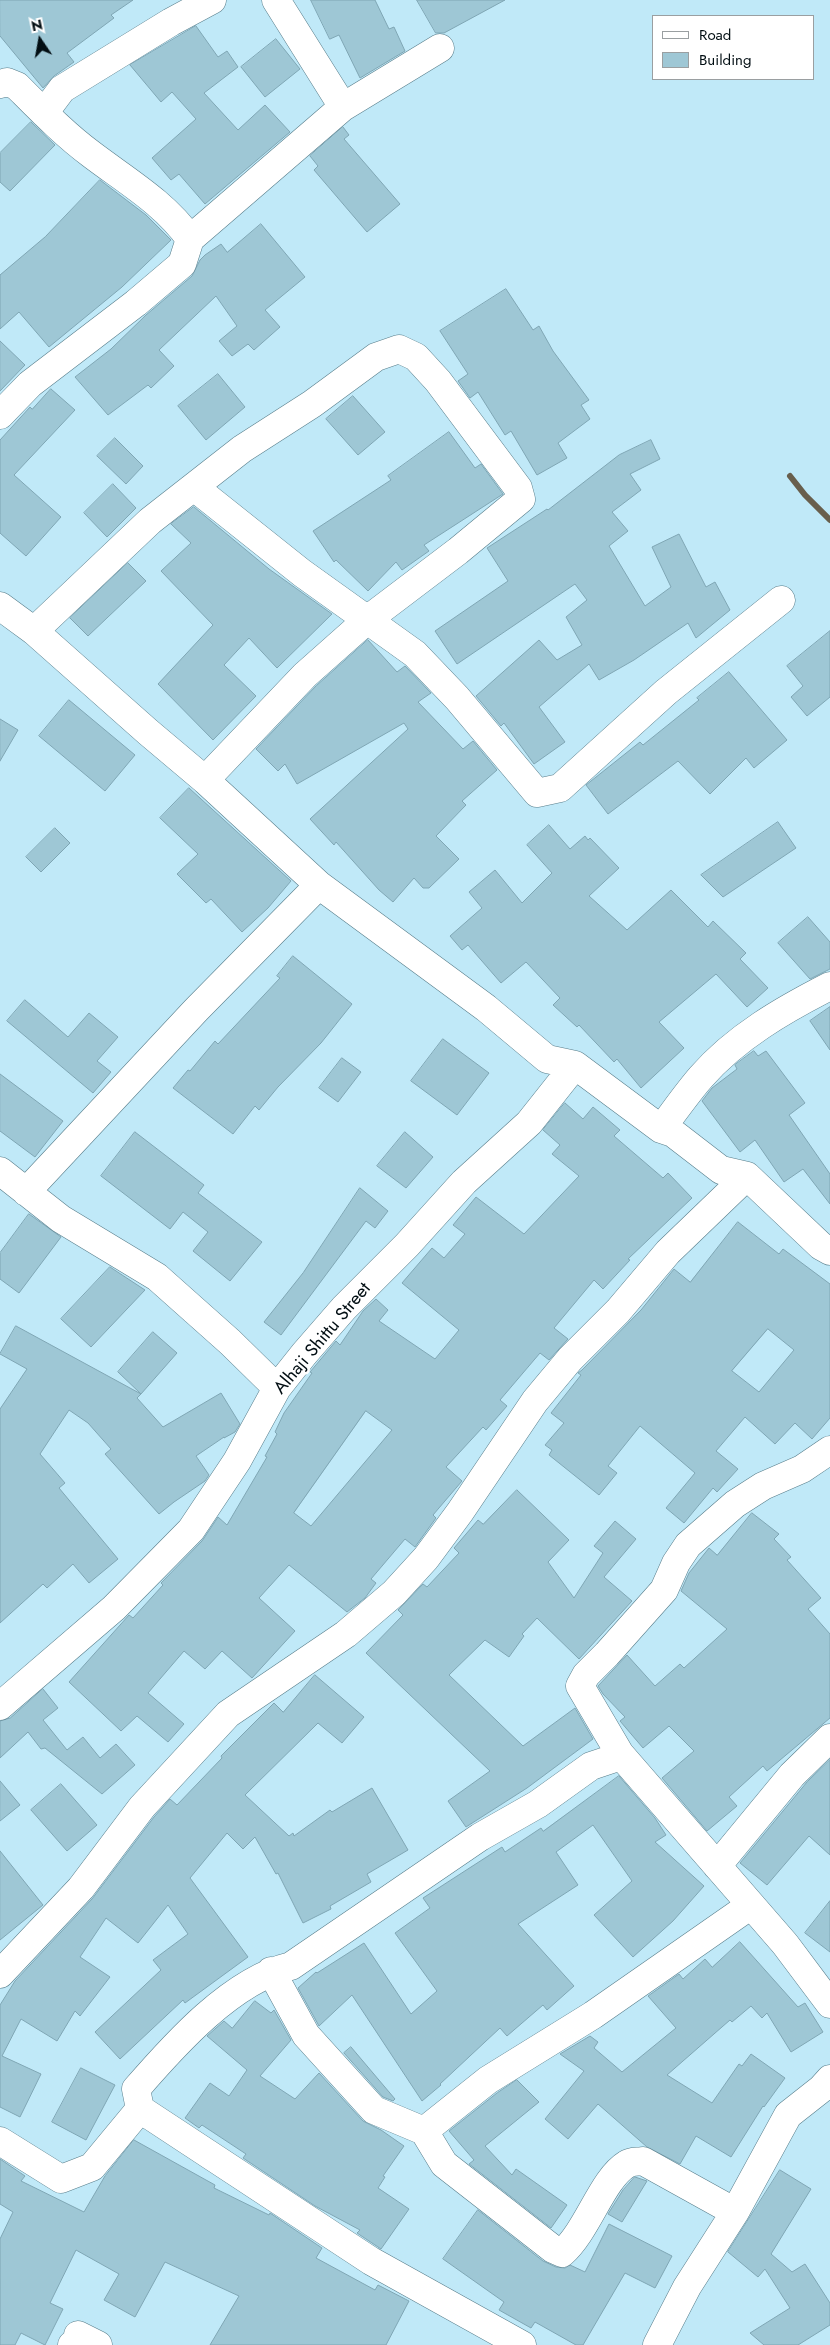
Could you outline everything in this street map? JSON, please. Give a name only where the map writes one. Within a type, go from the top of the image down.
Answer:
[{"type":"street","points":[[44,113],[62,89],[171,22],[212,0]]},
{"type":"street","points":[[276,0],[343,107]]},
{"type":"street","points":[[0,415],[30,384],[136,303],[182,264],[190,239],[343,107],[440,48]]},
{"type":"street","points":[[0,84],[7,82],[17,86],[44,113],[89,152],[156,202],[179,222],[190,239]]},
{"type":"street","points":[[34,631],[150,521],[242,449],[312,404],[376,357],[399,349],[416,357],[481,436],[518,488],[521,499],[458,551],[367,620],[305,675],[205,780]]},
{"type":"street","points":[[194,487],[302,573],[415,654],[457,698],[537,793],[560,788],[666,692],[781,600]]},
{"type":"street","points":[[0,606],[34,631],[205,780],[319,885],[486,1008],[548,1059],[575,1065],[661,1129],[674,1133],[720,1170],[747,1176],[822,1246],[830,1251]]},
{"type":"street","points":[[26,1192],[196,1010],[319,885]]},
{"type":"street","points":[[661,1129],[701,1077],[727,1051],[759,1027],[830,986]]},
{"type":"street","name":"Alhaji Shittu Street","points":[[0,1706],[114,1608],[191,1530],[238,1461],[277,1388],[344,1308],[407,1245],[464,1182],[529,1123],[575,1065]]},
{"type":"street","points":[[0,1171],[61,1219],[157,1277],[230,1342],[277,1388]]},
{"type":"street","points":[[0,1974],[81,1888],[142,1808],[228,1714],[346,1634],[394,1593],[426,1558],[455,1520],[535,1401],[570,1359],[618,1311],[668,1252],[747,1176]]},
{"type":"street","points":[[830,1450],[802,1469],[763,1486],[735,1504],[688,1545],[676,1563],[664,1590],[586,1675],[580,1686],[620,1754],[786,1944],[830,2004]]},
{"type":"street","points":[[717,1866],[792,1774],[830,1738]]},
{"type":"street","points":[[522,2345],[371,2260],[140,2108],[136,2089],[180,2040],[237,1992],[271,1971],[291,1966],[480,1838],[538,1804],[591,1766],[615,1758],[620,1754]]},
{"type":"street","points":[[424,2131],[488,2080],[593,2015],[751,1905]]},
{"type":"street","points":[[271,1971],[306,2035],[374,2110],[424,2131],[444,2164],[553,2249],[562,2253],[572,2244],[613,2177],[628,2163],[643,2161],[734,2212]]},
{"type":"street","points":[[657,2345],[687,2287],[734,2212],[788,2115],[821,2089],[830,2079]]},
{"type":"street","points":[[0,2141],[61,2179],[92,2167],[140,2108]]},
{"type":"street","points":[[72,2345],[77,2341],[78,2335],[98,2345]]},
{"type":"building","points":[[0,0],[133,0],[111,15],[114,18],[67,53],[74,62],[54,76],[43,88],[0,36]]},
{"type":"building","points":[[311,0],[375,0],[389,29],[394,27],[405,51],[360,78],[339,35],[330,39]]},
{"type":"building","points":[[417,0],[505,0],[444,33],[436,33]]},
{"type":"building","points":[[196,26],[218,57],[227,51],[238,67],[204,93],[238,130],[265,105],[290,132],[205,204],[179,174],[171,180],[152,158],[196,119],[172,92],[161,102],[130,65]]},
{"type":"building","points":[[276,39],[300,69],[265,97],[241,67]]},
{"type":"building","points":[[31,122],[55,145],[10,191],[0,182],[0,153]]},
{"type":"building","points":[[343,127],[349,135],[344,139],[400,204],[367,232],[314,170],[318,166],[310,156]]},
{"type":"building","points":[[100,180],[146,215],[171,240],[122,287],[49,347],[19,312],[0,329],[0,275],[45,237]]},
{"type":"building","points":[[261,224],[305,277],[265,310],[280,327],[254,350],[248,344],[232,356],[219,341],[237,326],[216,296],[159,350],[174,366],[151,388],[148,385],[108,415],[75,377],[111,349],[146,315],[192,276],[200,260],[205,255],[221,244],[227,252]]},
{"type":"building","points":[[506,289],[533,330],[539,326],[553,351],[589,400],[581,405],[590,419],[558,443],[567,458],[537,475],[511,431],[505,435],[478,392],[470,398],[458,381],[468,374],[440,331]]},
{"type":"building","points":[[0,341],[25,365],[0,391]]},
{"type":"building","points":[[218,374],[245,407],[206,440],[178,406]]},
{"type":"building","points":[[51,389],[75,410],[14,475],[61,517],[26,556],[0,533],[0,440],[30,407],[32,409]]},
{"type":"building","points":[[353,396],[385,432],[358,455],[326,419]]},
{"type":"building","points":[[449,432],[475,468],[481,464],[503,494],[424,545],[429,551],[402,570],[396,562],[368,591],[336,560],[334,562],[313,531],[391,480],[388,476]]},
{"type":"building","points":[[115,438],[143,466],[126,484],[97,456]]},
{"type":"building","points":[[651,440],[660,459],[630,474],[641,490],[612,512],[628,531],[609,546],[645,606],[671,587],[652,547],[679,534],[706,587],[715,582],[730,610],[696,638],[688,623],[634,660],[599,680],[589,664],[539,707],[565,742],[534,764],[504,723],[501,726],[476,696],[539,640],[557,660],[582,645],[566,617],[587,600],[575,584],[457,664],[435,631],[508,581],[487,548],[548,510],[619,455]]},
{"type":"building","points":[[113,484],[136,508],[107,537],[84,513]]},
{"type":"building","points":[[194,507],[269,569],[332,614],[277,668],[249,638],[224,665],[256,696],[213,740],[158,684],[213,625],[161,571],[191,543],[171,524]]},
{"type":"building","points":[[128,563],[146,581],[88,636],[70,618]]},
{"type":"building","points":[[830,631],[830,697],[807,716],[791,697],[803,686],[787,666]]},
{"type":"building","points":[[368,640],[397,672],[405,666],[431,693],[418,702],[463,749],[473,741],[497,770],[462,801],[466,805],[436,836],[459,859],[429,888],[423,888],[414,878],[393,902],[379,890],[336,842],[334,845],[310,819],[408,729],[404,723],[297,784],[285,764],[278,771],[256,749],[316,686]]},
{"type":"building","points":[[729,672],[787,740],[754,768],[746,758],[710,794],[678,761],[608,814],[586,785],[640,742],[643,745],[699,700],[697,698]]},
{"type":"building","points":[[69,700],[135,755],[105,791],[39,736]]},
{"type":"building","points":[[0,719],[18,730],[0,761]]},
{"type":"building","points":[[189,788],[291,881],[268,908],[242,932],[211,899],[206,903],[177,874],[198,854],[160,818]]},
{"type":"building","points":[[778,822],[796,848],[723,897],[701,875]]},
{"type":"building","points":[[549,825],[570,849],[585,836],[588,840],[590,838],[619,868],[589,896],[627,930],[671,890],[708,927],[713,921],[746,953],[740,959],[768,988],[747,1007],[716,974],[659,1022],[684,1048],[641,1088],[617,1059],[614,1062],[579,1025],[577,1027],[553,1005],[560,998],[526,962],[501,983],[468,945],[462,950],[450,936],[482,908],[469,892],[495,870],[522,903],[552,873],[527,845]]},
{"type":"building","points":[[55,828],[70,843],[41,872],[26,857]]},
{"type":"building","points":[[808,917],[830,942],[830,969],[810,979],[778,943]]},
{"type":"building","points":[[293,956],[352,1004],[321,1043],[278,1087],[259,1110],[255,1106],[233,1134],[173,1088],[215,1041],[218,1044],[280,978],[277,976]]},
{"type":"building","points":[[25,1000],[68,1037],[89,1013],[118,1037],[97,1061],[111,1072],[93,1093],[7,1021]]},
{"type":"building","points":[[830,1007],[830,1050],[810,1021]]},
{"type":"building","points":[[443,1039],[489,1073],[457,1115],[411,1081]]},
{"type":"building","points":[[754,1051],[758,1056],[766,1051],[805,1103],[789,1115],[830,1174],[830,1204],[803,1169],[784,1182],[755,1140],[740,1152],[702,1101],[712,1088],[737,1069],[735,1065]]},
{"type":"building","points":[[342,1058],[361,1072],[338,1102],[319,1088]]},
{"type":"building","points":[[0,1074],[63,1121],[35,1157],[0,1131]]},
{"type":"building","points":[[565,1103],[583,1119],[593,1107],[620,1130],[614,1136],[663,1178],[668,1173],[692,1198],[628,1259],[630,1260],[603,1289],[594,1280],[554,1328],[568,1339],[549,1360],[540,1353],[500,1400],[507,1406],[486,1430],[483,1427],[446,1467],[462,1481],[433,1515],[436,1518],[415,1547],[405,1539],[371,1579],[376,1583],[365,1598],[347,1612],[289,1565],[259,1598],[295,1631],[252,1678],[222,1651],[205,1669],[184,1651],[148,1693],[184,1724],[168,1742],[137,1716],[121,1731],[69,1682],[129,1615],[133,1618],[163,1585],[161,1583],[202,1541],[218,1517],[227,1525],[267,1457],[265,1456],[277,1434],[275,1432],[284,1413],[312,1373],[310,1372],[336,1341],[340,1345],[363,1311],[376,1299],[388,1310],[379,1321],[435,1359],[459,1330],[402,1283],[432,1248],[444,1258],[465,1234],[453,1225],[476,1197],[524,1234],[579,1176],[552,1154],[560,1145],[543,1130]],"holes":[[[366,1411],[392,1430],[311,1526],[294,1513]]]},
{"type":"building","points":[[135,1132],[204,1185],[198,1193],[262,1242],[230,1281],[193,1251],[208,1232],[183,1212],[170,1229],[101,1176]]},
{"type":"building","points":[[405,1132],[433,1157],[406,1188],[377,1166]]},
{"type":"building","points":[[360,1188],[388,1211],[375,1228],[366,1221],[281,1335],[264,1322],[303,1273]]},
{"type":"building","points":[[29,1214],[61,1237],[19,1293],[0,1279],[0,1253]]},
{"type":"building","points":[[738,1222],[779,1254],[783,1249],[830,1284],[830,1418],[812,1439],[795,1423],[775,1444],[745,1417],[716,1451],[738,1469],[717,1492],[713,1488],[684,1523],[666,1508],[695,1473],[640,1426],[608,1466],[617,1473],[599,1495],[549,1455],[552,1450],[545,1445],[564,1423],[551,1413],[581,1375],[578,1373],[641,1310],[674,1269],[690,1282]],"holes":[[[768,1329],[794,1350],[759,1392],[732,1371]]]},
{"type":"building","points":[[110,1267],[145,1290],[91,1347],[61,1319]]},
{"type":"building","points":[[16,1326],[141,1394],[137,1398],[163,1427],[221,1393],[240,1424],[235,1432],[224,1437],[196,1456],[209,1475],[205,1481],[159,1514],[105,1454],[111,1449],[88,1423],[69,1410],[40,1454],[65,1483],[59,1488],[118,1559],[89,1583],[73,1564],[47,1588],[43,1584],[0,1623],[0,1409],[27,1369],[0,1354]]},
{"type":"building","points":[[153,1332],[177,1353],[141,1394],[118,1372]]},
{"type":"building","points":[[517,1490],[569,1540],[548,1562],[574,1598],[603,1553],[594,1546],[615,1521],[636,1539],[604,1577],[632,1601],[579,1659],[537,1618],[522,1634],[524,1636],[509,1657],[485,1640],[449,1675],[523,1746],[575,1708],[593,1739],[527,1788],[466,1827],[448,1801],[490,1771],[366,1653],[403,1615],[398,1610],[423,1584],[427,1587],[459,1553],[454,1548],[478,1520],[483,1524]]},
{"type":"building","points":[[752,1513],[779,1534],[774,1539],[791,1557],[787,1560],[821,1598],[808,1609],[830,1634],[830,1718],[767,1771],[763,1766],[729,1797],[737,1806],[707,1831],[662,1778],[694,1751],[669,1726],[643,1748],[620,1721],[625,1717],[598,1686],[627,1655],[655,1686],[680,1664],[684,1668],[727,1629],[681,1591],[689,1573],[709,1548],[717,1555]]},
{"type":"building","points":[[315,1675],[364,1717],[342,1743],[318,1723],[245,1795],[289,1836],[293,1833],[294,1836],[330,1810],[332,1812],[372,1788],[408,1850],[367,1874],[371,1882],[330,1906],[331,1909],[303,1923],[278,1873],[276,1874],[255,1837],[243,1849],[227,1833],[190,1878],[248,1957],[185,2003],[183,2000],[120,2059],[95,2032],[161,1970],[153,1960],[188,1934],[168,1905],[138,1943],[106,1918],[80,1957],[110,1977],[80,2016],[75,2011],[57,2041],[21,2019],[2,2056],[41,2074],[20,2117],[0,2107],[0,2005],[15,1981],[92,1899],[154,1817],[170,1799],[177,1805],[222,1758],[221,1756],[274,1703],[283,1712]]},
{"type":"building","points":[[43,1689],[58,1708],[43,1720],[67,1750],[83,1737],[100,1758],[116,1744],[135,1765],[102,1794],[45,1748],[41,1749],[28,1732],[0,1758],[0,1721],[10,1718]]},
{"type":"building","points":[[830,1760],[830,1855],[809,1836],[767,1885],[740,1863],[807,1782]]},
{"type":"building","points":[[619,1776],[655,1818],[666,1835],[655,1842],[704,1886],[673,1921],[633,1957],[594,1915],[632,1881],[593,1825],[556,1852],[578,1885],[518,1924],[574,1986],[547,2010],[543,2005],[507,2036],[500,2028],[422,2101],[352,1995],[319,2026],[298,1988],[316,1972],[364,1943],[411,2014],[437,1991],[395,1933],[430,1908],[423,1898],[502,1847],[505,1852],[541,1828],[543,1831]]},
{"type":"building","points":[[0,1781],[20,1805],[0,1821]]},
{"type":"building","points":[[61,1784],[97,1825],[67,1851],[31,1810]]},
{"type":"building","points":[[0,1851],[43,1905],[0,1940]]},
{"type":"building","points":[[830,1901],[830,1952],[805,1933]]},
{"type":"building","points":[[740,1942],[798,2007],[805,2003],[823,2032],[791,2052],[767,2013],[762,2018],[751,2006],[732,2022],[730,2020],[667,2075],[712,2103],[739,2064],[742,2066],[751,2054],[785,2078],[763,2106],[731,2157],[696,2136],[680,2164],[647,2147],[598,2104],[568,2139],[545,2119],[584,2071],[560,2054],[590,2036],[598,2042],[594,2048],[622,2072],[676,2028],[648,1996],[679,1974],[683,1979],[705,1959],[712,1967]]},
{"type":"building","points":[[255,2001],[271,2013],[274,2010],[291,2040],[260,2076],[295,2099],[319,2073],[363,2121],[381,2130],[404,2146],[383,2176],[385,2177],[378,2188],[409,2209],[381,2249],[357,2233],[360,2230],[315,2206],[243,2158],[246,2154],[202,2125],[199,2128],[185,2118],[210,2083],[229,2096],[247,2070],[207,2036],[224,2021],[232,2028]]},
{"type":"building","points":[[351,2047],[395,2099],[393,2101],[383,2097],[344,2053]]},
{"type":"building","points":[[81,2068],[115,2085],[86,2140],[52,2122]]},
{"type":"building","points":[[517,2080],[539,2102],[485,2146],[512,2175],[516,2169],[567,2205],[551,2228],[469,2164],[474,2160],[449,2131],[497,2093]]},
{"type":"building","points":[[134,2140],[215,2185],[214,2188],[269,2215],[270,2213],[322,2248],[316,2258],[375,2290],[378,2285],[409,2301],[386,2345],[210,2345],[239,2296],[165,2262],[135,2317],[104,2300],[119,2274],[76,2250],[50,2303],[63,2309],[45,2345],[21,2333],[15,2345],[0,2345],[0,2239],[13,2212],[0,2204],[0,2159],[25,2176],[21,2181],[84,2212],[105,2176]]},
{"type":"building","points":[[780,2170],[811,2189],[771,2254],[792,2272],[805,2264],[830,2303],[830,2325],[798,2345],[764,2345],[750,2333],[790,2308],[765,2269],[758,2277],[728,2252]]},
{"type":"building","points":[[635,2177],[647,2181],[622,2222],[608,2214],[623,2190]]},
{"type":"building","points":[[478,2210],[543,2261],[556,2267],[565,2268],[570,2265],[585,2272],[609,2224],[672,2256],[655,2288],[625,2273],[583,2345],[576,2345],[535,2322],[531,2328],[499,2310],[504,2302],[443,2259]]},
{"type":"waterway","points":[[790,476],[805,495],[830,520]]}]
